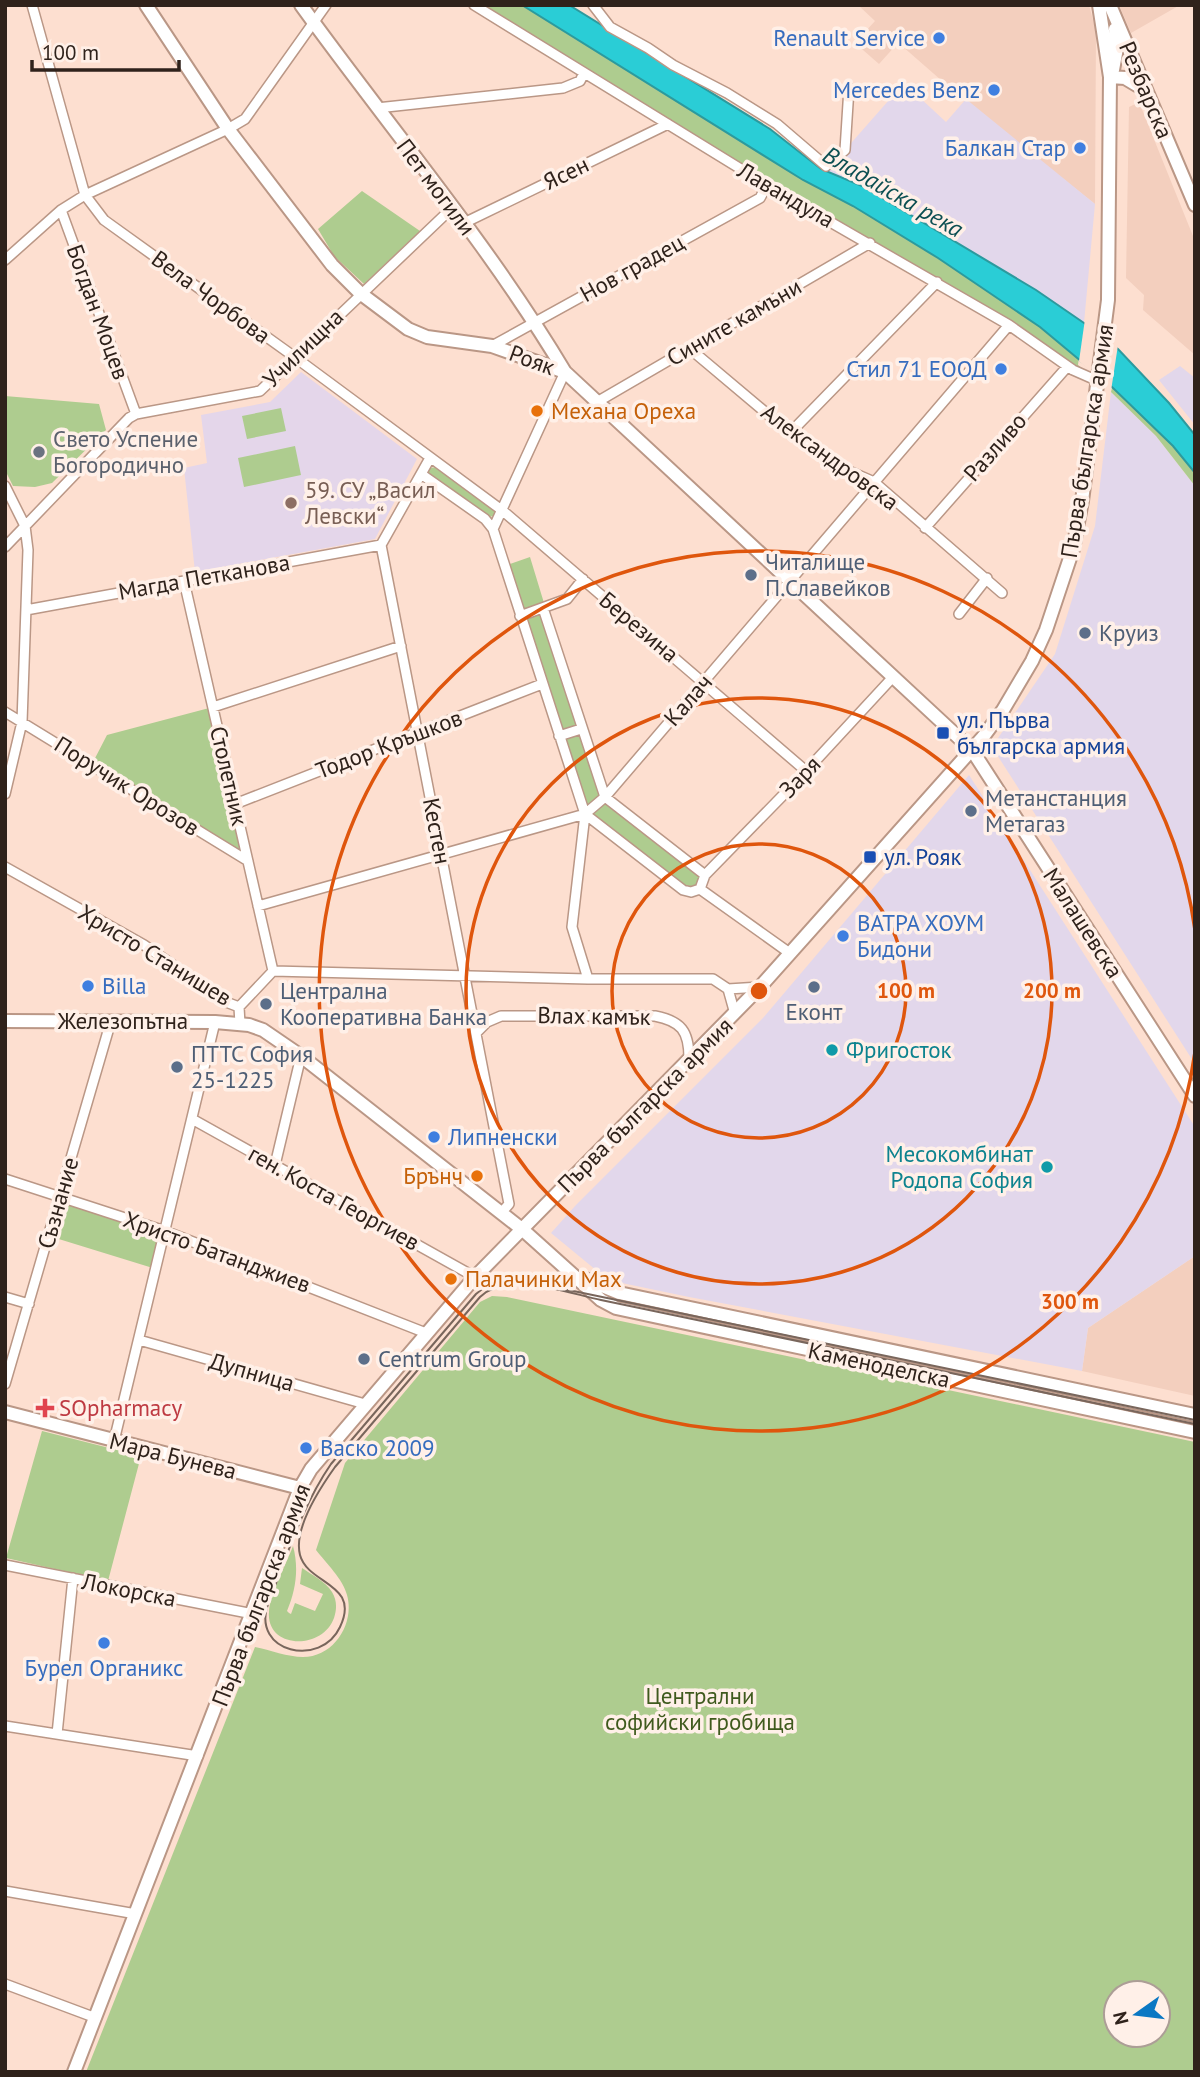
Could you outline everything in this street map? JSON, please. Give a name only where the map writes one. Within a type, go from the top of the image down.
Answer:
[{"type":"street","name":"Вела Чорбова","points":[[32,5],[85,195],[104,220],[503,511]]},
{"type":"street","name":"Рояк","points":[[146,5],[228,129],[332,265],[360,293],[408,330],[427,337],[492,346],[565,372],[972,750]]},
{"type":"street","name":"Пет могили","points":[[300,5],[464,223],[534,321],[565,372]]},
{"type":"street","points":[[5,260],[61,210],[85,195],[245,120],[326,5]]},
{"type":"street","name":"Лавандула","points":[[474,5],[767,185],[937,282],[1009,326],[1067,367],[1098,382]]},
{"type":"street","name":"Лавандула","points":[[593,5],[610,27],[777,124],[826,166],[845,150],[849,89]]},
{"type":"street","name":"Резбарска","points":[[1099,5],[1111,77]]},
{"type":"street","name":"Резбарска","points":[[1111,77],[1117,47],[1112,10]]},
{"type":"street","name":"Резбарска","points":[[1112,10],[1195,205]]},
{"type":"street","points":[[377,108],[563,88],[580,81],[584,73]]},
{"type":"street","points":[[1111,77],[1125,78],[1146,90]]},
{"type":"street","name":"Първа българска армия","points":[[74,2072],[300,1488],[311,1469],[475,1277],[791,954],[972,750],[1003,710],[1032,661],[1063,584],[1073,549],[1105,333],[1108,300],[1111,77]]},
{"type":"street","name":"Ясен","points":[[464,223],[667,124]]},
{"type":"street","name":"Нов градец","points":[[492,346],[760,198],[767,185]]},
{"type":"street","name":"Училищна","points":[[136,414],[260,391],[452,208]]},
{"type":"street","name":"Богдан Моцев","points":[[61,210],[136,414]]},
{"type":"street","name":"Сините камъни","points":[[597,402],[870,243]]},
{"type":"street","points":[[790,433],[937,282]]},
{"type":"street","name":"Калач","points":[[258,906],[585,814],[605,797],[1009,326]]},
{"type":"street","name":"Александровска","points":[[689,348],[790,433],[835,465],[874,482],[1002,593]]},
{"type":"street","name":"Разливо","points":[[925,528],[1067,367]]},
{"type":"street","points":[[493,529],[565,372]]},
{"type":"street","points":[[5,547],[123,424],[136,414]]},
{"type":"street","points":[[381,545],[430,458]]},
{"type":"street","points":[[239,1007],[273,971],[588,979],[572,927],[585,814],[493,529],[485,519],[421,474]]},
{"type":"street","points":[[5,486],[25,526],[27,550],[22,722],[5,794]]},
{"type":"street","name":"Березина","points":[[503,511],[806,771]]},
{"type":"street","name":"Магда Петканова","points":[[26,610],[381,545]]},
{"type":"street","name":"Кестен","points":[[381,545],[509,1204],[502,1213]]},
{"type":"street","points":[[959,614],[987,578]]},
{"type":"street","points":[[520,616],[567,599],[583,579]]},
{"type":"street","name":"Столетник","points":[[184,581],[273,971]]},
{"type":"street","points":[[544,608],[605,797],[705,875],[700,888],[691,892],[683,890],[585,814]]},
{"type":"street","points":[[213,707],[401,646]]},
{"type":"street","name":"Заря","points":[[705,875],[893,677]]},
{"type":"street","name":"Тодор Кръшков","points":[[235,804],[542,684]]},
{"type":"street","name":"Поручик Орозов","points":[[5,712],[248,861]]},
{"type":"street","points":[[559,736],[581,729]]},
{"type":"street","name":"Малашевска","points":[[972,750],[1195,1096]]},
{"type":"street","name":"Христо Станишев","points":[[5,867],[144,945],[226,1002],[239,1007],[240,1024],[263,1030],[301,1056],[523,1230]]},
{"type":"street","points":[[700,888],[791,954]]},
{"type":"street","name":"Влах камък","points":[[588,979],[713,979],[728,989],[760,987]]},
{"type":"street","points":[[728,989],[735,1014]]},
{"type":"street","name":"Влах камък","points":[[476,1033],[487,1022],[501,1016],[655,1016],[671,1019],[684,1030],[689,1058]]},
{"type":"street","name":"Железопътна","points":[[5,1021],[240,1024]]},
{"type":"street","name":"Съзнание","points":[[5,1384],[111,1021]]},
{"type":"street","points":[[114,1441],[215,1022]]},
{"type":"street","points":[[275,1165],[301,1056]]},
{"type":"street","name":"ген. Коста Георгиев","points":[[192,1119],[475,1277]]},
{"type":"street","name":"Христо Батанджиев","points":[[5,1179],[165,1231],[426,1333]]},
{"type":"street","name":"Каменоделска","points":[[523,1230],[601,1300],[616,1308],[1195,1432]]},
{"type":"street","name":"Каменоделска","points":[[575,1275],[620,1293],[1195,1415]]},
{"type":"street","points":[[5,1297],[29,1304]]},
{"type":"street","name":"Дупница","points":[[139,1340],[365,1404]]},
{"type":"street","name":"Мара Бунева","points":[[5,1412],[300,1488]]},
{"type":"street","name":"Локорска","points":[[5,1565],[253,1614]]},
{"type":"street","points":[[57,1734],[73,1578]]},
{"type":"street","points":[[5,1726],[198,1756]]},
{"type":"street","points":[[5,1891],[136,1914]]},
{"type":"street","points":[[5,1984],[96,2018]]},
{"type":"shaded area","points":[[858,5],[1089,5],[1096,31],[1095,204],[965,101],[902,46],[897,44],[879,64],[855,43],[875,21]]},
{"type":"shaded area","points":[[1119,5],[1180,5],[1131,33]]},
{"type":"shaded area","points":[[904,83],[946,122],[966,99],[1095,204],[1084,323],[1036,290],[862,186],[821,169],[845,150]]},
{"type":"shaded area","points":[[1139,102],[1195,241],[1195,355],[1143,310],[1144,295],[1126,278],[1129,107]]},
{"type":"shaded area","points":[[1180,366],[1195,378],[1195,425],[1159,380]]},
{"type":"shaded area","name":"59. СУ „Васил Левски“","points":[[301,372],[417,459],[375,539],[195,572],[184,468],[207,463],[201,415],[270,402]]},
{"type":"shaded area","points":[[1111,392],[1156,436],[1195,486],[1195,1064],[992,747],[1055,654],[1095,526]]},
{"type":"shaded area","points":[[969,775],[1195,1127],[1195,1256],[1088,1328],[1082,1371],[689,1297],[617,1282],[602,1275],[551,1233],[763,1018]]},
{"type":"shaded area","points":[[1195,1256],[1195,1396],[1082,1371],[1088,1328]]},
{"type":"green space","points":[[474,5],[522,5],[803,180],[853,206],[938,258],[1040,327],[1079,357],[1078,365],[1098,381],[1009,325]]},
{"type":"green space","points":[[362,191],[420,231],[364,284],[334,256],[318,229]]},
{"type":"green space","points":[[1112,387],[1173,446],[1195,473],[1195,486],[1156,436],[1111,392]]},
{"type":"green space","points":[[5,396],[99,404],[106,430],[52,483],[35,487],[13,486],[5,470]]},
{"type":"green space","points":[[281,408],[286,431],[247,439],[242,416]]},
{"type":"green space","points":[[295,446],[301,475],[244,487],[238,458]]},
{"type":"green space","points":[[437,467],[495,510],[494,516],[488,517],[427,475],[426,472],[430,468]]},
{"type":"green space","points":[[530,557],[544,603],[524,610],[510,564]]},
{"type":"green space","points":[[543,608],[605,797],[705,875],[700,889],[691,892],[585,814],[520,616]]},
{"type":"green space","points":[[213,707],[248,861],[92,764],[107,735]]},
{"type":"green space","points":[[60,1197],[165,1231],[156,1269],[49,1236]]},
{"type":"green space","name":"Централни софийски гробища","points":[[492,1296],[1195,1442],[1195,2072],[86,2072],[255,1647],[291,1656],[314,1655],[333,1645],[345,1627],[349,1606],[345,1589],[316,1550],[345,1463],[480,1302]]},
{"type":"green space","points":[[42,1431],[141,1456],[108,1581],[6,1558]]},
{"type":"green space","points":[[293,1546],[296,1579],[287,1611],[291,1614],[295,1603],[315,1611],[323,1594],[300,1584],[302,1568],[326,1585],[336,1601],[334,1618],[328,1629],[318,1636],[296,1641],[285,1639],[276,1633],[270,1624],[269,1612],[272,1596]]},
{"type":"water","points":[[522,5],[569,5],[770,129],[821,169],[862,186],[1036,290],[1084,323],[1118,349],[1195,435],[1195,473],[1173,446],[1112,387],[1040,327],[938,258],[853,206],[803,180]]},
{"type":"pier","points":[[1085,319],[1118,345],[1111,391],[1079,361]]},
{"type":"tram line","points":[[1195,1420],[525,1281],[499,1280],[476,1294],[331,1464],[296,1532],[268,1604],[265,1621],[269,1634],[278,1644],[290,1649],[304,1651],[318,1648],[331,1640],[345,1613],[344,1601],[339,1593],[305,1565],[300,1555],[300,1533],[309,1509],[335,1467],[480,1297],[492,1289],[506,1285],[522,1284],[555,1289],[1195,1424]]},
{"type":"place","name":"Renault Service","points":[[939,38]]},
{"type":"place","name":"Mercedes Benz","points":[[994,90]]},
{"type":"place","name":"Балкан Стар","points":[[1080,148]]},
{"type":"place","name":"Стил 71 ЕООД","points":[[1001,369]]},
{"type":"place","name":"Механа Ореха","points":[[537,411]]},
{"type":"place","name":"Свето Успение Богородично","points":[[39,452]]},
{"type":"place","name":"59. СУ „Васил Левски“","points":[[291,503]]},
{"type":"place","name":"Читалище П.Славейков","points":[[751,575]]},
{"type":"place","name":"Круиз","points":[[1085,633]]},
{"type":"place","name":"ул. Първа българска армия","points":[[943,733]]},
{"type":"place","name":"Метанстанция Метагаз","points":[[971,811]]},
{"type":"place","name":"ул. Рояк","points":[[870,857]]},
{"type":"place","name":"ВАТРА ХОУМ Бидони","points":[[843,936]]},
{"type":"place","name":"Billa","points":[[88,986]]},
{"type":"place","name":"Еконт","points":[[814,987]]},
{"type":"place","name":"Централна Кооперативна Банка","points":[[266,1004]]},
{"type":"place","name":"Фригосток","points":[[832,1050]]},
{"type":"place","name":"ПТТС София 25-1225","points":[[177,1067]]},
{"type":"place","name":"Липненски","points":[[434,1137]]},
{"type":"place","name":"Месокомбинат Родопа София","points":[[1047,1167]]},
{"type":"place","name":"Брънч","points":[[477,1176]]},
{"type":"place","name":"Палачинки Max","points":[[451,1279]]},
{"type":"place","name":"Centrum Group","points":[[364,1359]]},
{"type":"place","name":"SOpharmacy","points":[[45,1408]]},
{"type":"place","name":"Васко 2009","points":[[306,1448]]},
{"type":"place","name":"Бурел Органикс","points":[[104,1643]]},
{"type":"water label","name":"Владайска река","points":[[893,192]]}]
